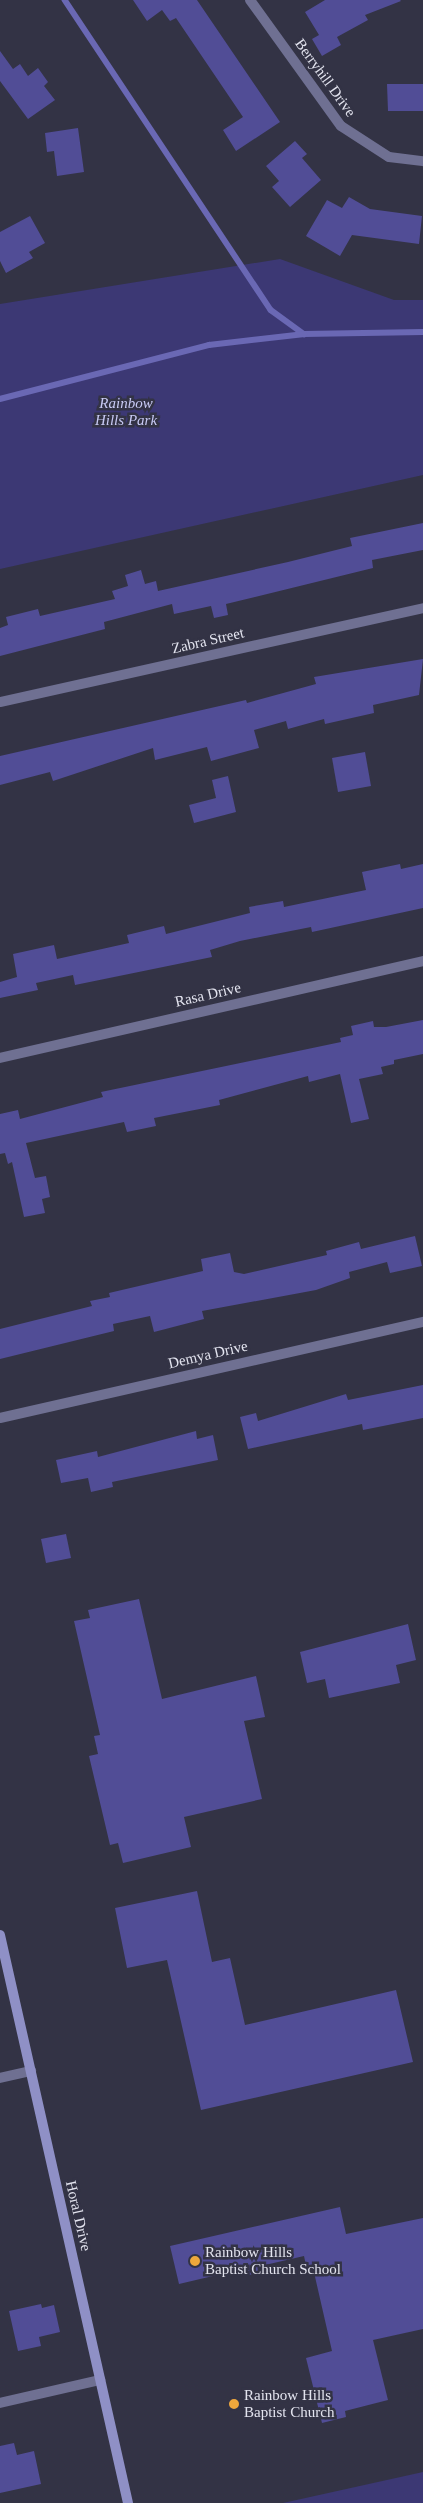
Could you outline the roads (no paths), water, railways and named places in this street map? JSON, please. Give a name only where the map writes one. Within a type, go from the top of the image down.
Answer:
[{"type":"street","name":"Berryhill Drive","points":[[250,0],[341,126],[389,157],[422,161]]},
{"type":"street","name":"Zabra Street","points":[[0,702],[423,608]]},
{"type":"street","name":"Rasa Drive","points":[[0,1058],[423,961]]},
{"type":"street","name":"Demya Drive","points":[[0,1418],[423,1322]]},
{"type":"street","name":"Horal Drive","points":[[0,1935],[128,2503]]},
{"type":"street","points":[[0,2078],[31,2071]]},
{"type":"street","points":[[0,2403],[100,2380]]},
{"type":"waterway","points":[[65,0],[271,310],[304,334],[423,332]]},
{"type":"waterway","points":[[0,399],[209,345],[304,334]]},
{"type":"place","name":"Rainbow Hills Baptist Church School","points":[[195,2261]]},
{"type":"place","name":"Rainbow Hills Baptist Church","points":[[234,2404]]},
{"type":"park label","name":"Rainbow Hills Park","points":[[126,412]]}]
